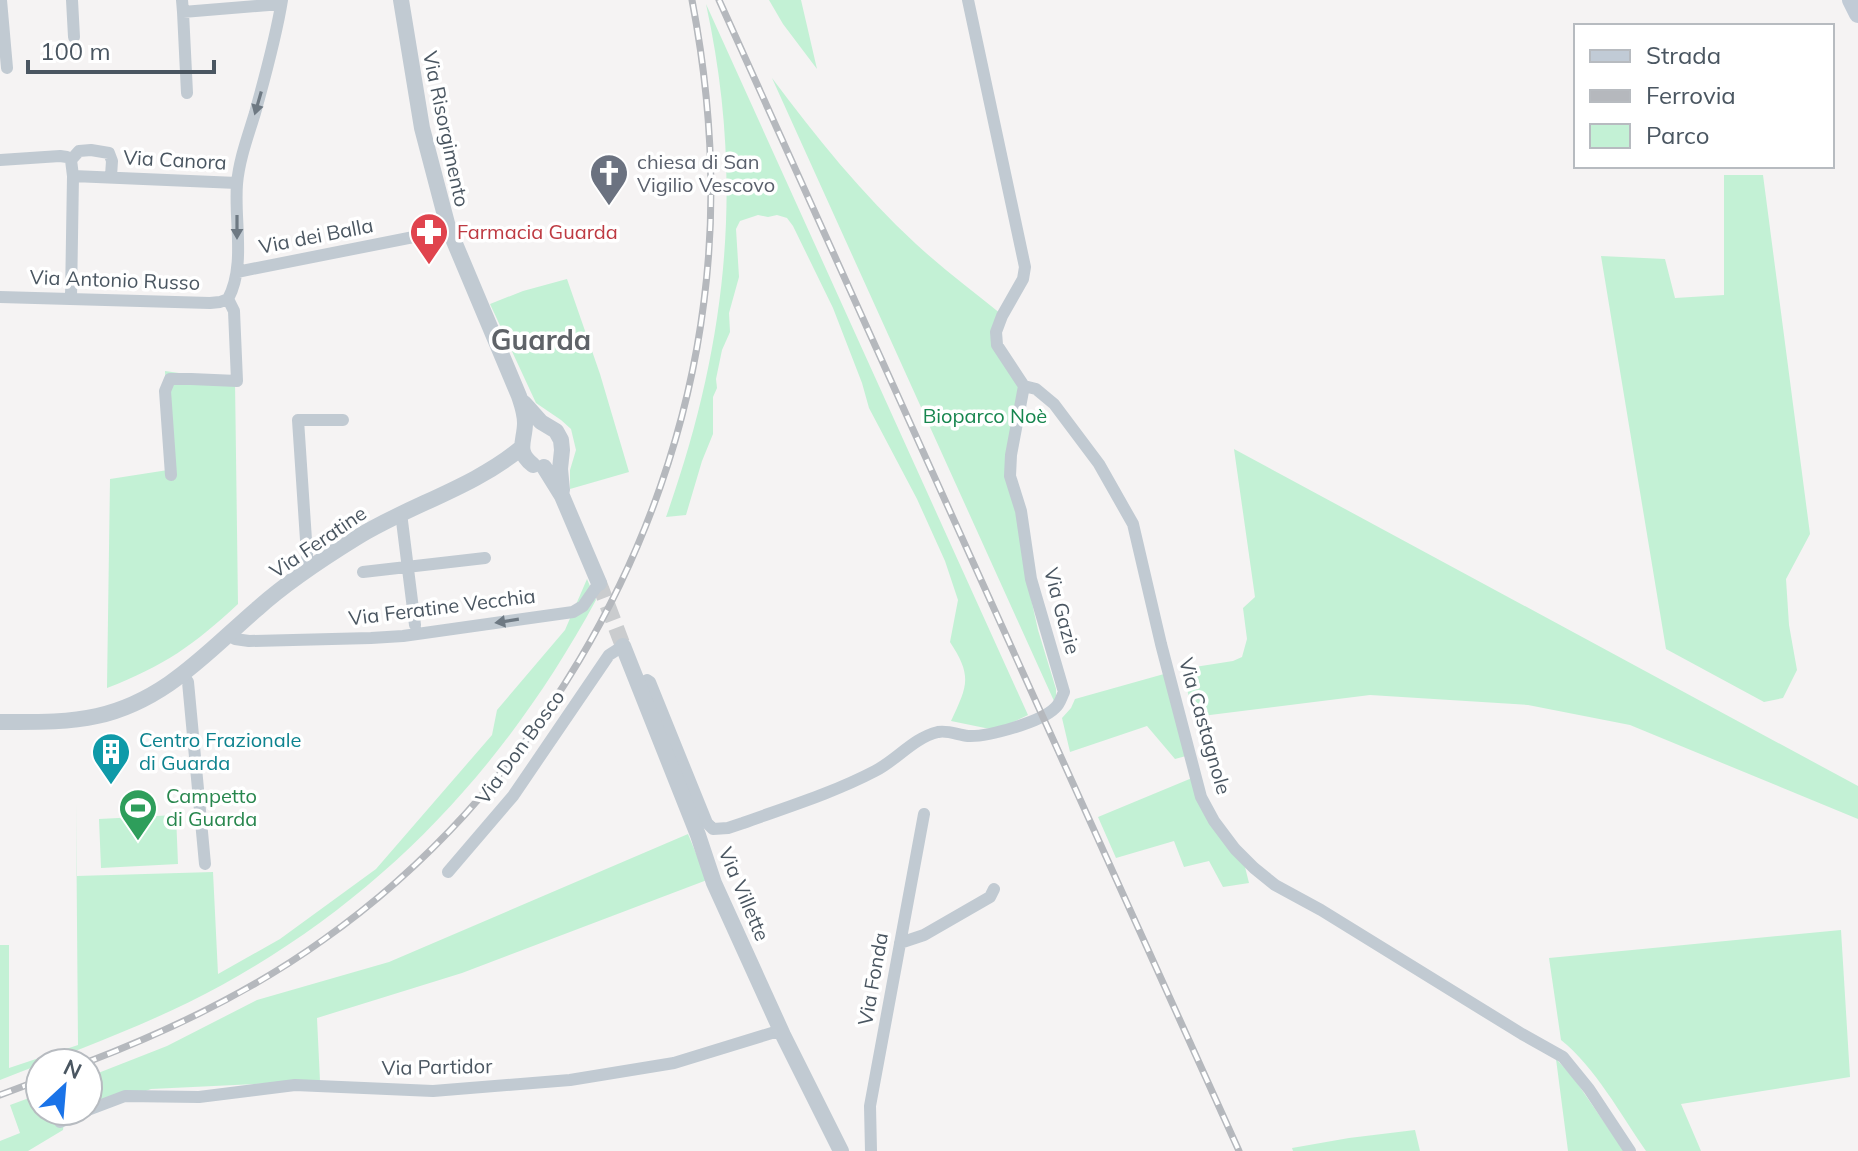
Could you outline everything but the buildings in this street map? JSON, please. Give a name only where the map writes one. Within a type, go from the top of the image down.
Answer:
[{"type":"main road","points":[[1851,0],[1858,14]]},
{"type":"street","points":[[1,0],[7,68]]},
{"type":"street","points":[[72,0],[74,37]]},
{"type":"street","name":"Via Risorgimento","points":[[401,0],[422,128],[449,230],[519,396],[525,418],[523,442],[526,459],[539,466],[562,496],[599,583]]},
{"type":"street","points":[[968,0],[1025,267],[1023,279],[996,332],[997,345],[1024,386]]},
{"type":"street","points":[[171,475],[165,391],[170,379],[237,381],[234,311],[228,299],[237,272],[237,183],[282,2],[183,6],[187,93]]},
{"type":"street","name":"Via Canora","points":[[0,160],[60,156],[71,160],[79,151],[91,150],[109,153],[111,176]]},
{"type":"street","points":[[71,160],[71,298]]},
{"type":"street","name":"Via Canora","points":[[73,176],[237,183]]},
{"type":"street","name":"Via dei Balla","points":[[237,272],[449,230]]},
{"type":"street","name":"Via Antonio Russo","points":[[0,297],[210,303],[228,299]]},
{"type":"street","name":"Via Gazie","points":[[639,684],[647,680],[650,682],[707,823],[713,829],[743,823],[861,779],[884,767],[916,742],[939,732],[968,736],[995,734],[1054,710],[1064,692],[1031,579],[1021,511],[1010,476],[1024,386]]},
{"type":"street","name":"Via Castagnole","points":[[1024,386],[1036,389],[1054,404],[1099,464],[1133,524],[1201,797],[1235,849],[1275,885],[1563,1057],[1589,1089],[1630,1151]]},
{"type":"street","name":"Via Risorgimento","points":[[519,396],[534,416],[559,435],[562,496]]},
{"type":"street","points":[[308,570],[298,420],[343,420]]},
{"type":"street","points":[[523,442],[534,428],[550,428]]},
{"type":"street","name":"Via Feratine","points":[[493,469],[523,442]]},
{"type":"street","points":[[539,466],[555,463],[561,453]]},
{"type":"street","name":"Via Feratine","points":[[0,722],[64,721],[97,716],[150,696],[183,675],[258,608],[308,570],[381,523],[493,469],[521,464],[539,466]]},
{"type":"street","points":[[401,513],[415,625]]},
{"type":"street","points":[[363,572],[485,558]]},
{"type":"street","name":"Via Feratine Vecchia","points":[[229,635],[239,640],[276,641],[431,633],[573,612],[583,606],[599,583]]},
{"type":"street","name":"Via Villette","points":[[623,646],[714,883],[783,1035],[841,1151]]},
{"type":"street","name":"Via Don Bosco","points":[[448,872],[513,796],[609,655],[623,646]]},
{"type":"street","points":[[183,675],[188,682],[205,864]]},
{"type":"street","name":"Via Fonda","points":[[871,1151],[870,1106],[924,814]]},
{"type":"street","points":[[900,943],[924,935],[977,905],[990,897],[994,889]]},
{"type":"street","name":"Via Partidor","points":[[104,1104],[125,1096],[199,1097],[295,1085],[433,1091],[570,1080],[674,1063],[775,1032],[783,1035]]},
{"type":"green space","points":[[769,0],[801,0],[817,69],[783,24]]},
{"type":"green space","points":[[706,4],[1028,715],[1009,724],[990,729],[951,721],[965,682],[962,664],[950,642],[958,600],[945,561],[917,499],[869,408],[833,308],[787,218],[758,215],[740,221],[736,229],[739,277],[729,313],[730,332],[722,350],[713,397],[713,434],[686,515],[666,517],[687,453],[703,389],[716,326],[724,263],[727,200],[725,135],[718,70]]},
{"type":"green space","name":"Bioparco Noè","points":[[772,78],[858,185],[896,225],[1001,314],[994,326],[1019,385],[1008,463],[1026,576],[1056,689],[1054,701]]},
{"type":"green space","points":[[1724,175],[1763,175],[1810,534],[1786,579],[1789,625],[1797,670],[1783,698],[1764,702],[1666,649],[1601,256],[1665,259],[1675,298],[1724,295]]},
{"type":"green space","points":[[567,279],[629,472],[570,489],[570,470],[576,450],[571,429],[536,403],[490,304]]},
{"type":"green space","points":[[165,371],[235,381],[238,604],[177,653],[107,688],[110,479],[168,470]]},
{"type":"green space","points":[[1234,449],[1858,786],[1858,819],[1630,725],[1528,705],[1370,695],[1194,717],[1182,669],[1242,657],[1247,639],[1243,608],[1255,597]]},
{"type":"green space","points":[[587,579],[596,600],[523,717],[438,820],[338,910],[282,949],[195,999],[84,1047],[72,1047],[78,1045],[76,801],[77,876],[213,872],[218,974],[280,939],[376,869],[492,735],[497,710],[565,630]]},
{"type":"green space","points":[[1164,674],[1186,756],[1175,759],[1147,726],[1070,752],[1062,718],[1075,699]]},
{"type":"green space","points":[[1192,778],[1245,867],[1249,883],[1223,887],[1209,861],[1184,867],[1174,841],[1116,858],[1098,817]]},
{"type":"green space","name":"Campetto di Guarda","points":[[176,815],[178,864],[101,868],[99,819]]},
{"type":"green space","points":[[688,834],[707,880],[462,973],[317,1018],[320,1081],[151,1089],[104,1107],[104,1071],[167,1046],[257,1000],[389,962]]},
{"type":"green space","points":[[1841,930],[1850,1077],[1681,1104],[1701,1151],[1646,1151],[1596,1077],[1561,1040],[1549,958]]},
{"type":"green space","points":[[0,945],[9,945],[9,1068],[24,1063],[24,1071],[0,1080]]},
{"type":"green space","points":[[1556,1059],[1573,1077],[1624,1151],[1568,1151]]},
{"type":"green space","points":[[24,1100],[24,1127],[63,1127],[63,1130],[28,1151],[0,1151],[0,1141],[20,1133],[10,1105]]},
{"type":"green space","points":[[1415,1130],[1420,1151],[1293,1151],[1292,1148],[1349,1138]]},
{"type":"tunnel","points":[[599,583],[623,646]]},
{"type":"railway","points":[[104,1055],[178,1024],[266,977],[323,940],[398,881],[466,814],[526,740],[580,660],[624,575],[660,486],[687,395],[704,301],[710,225],[710,150],[704,75],[692,0]]},
{"type":"railway","points":[[719,0],[1239,1151]]},
{"type":"railway","points":[[0,1095],[24,1086]]},
{"type":"place","name":"chiesa di San Vigilio Vescovo","points":[[609,207]]},
{"type":"place","name":"Farmacia Guarda","points":[[429,266]]},
{"type":"place","name":"Centro Frazionale di Guarda","points":[[111,786]]},
{"type":"place","name":"Campetto di Guarda","points":[[138,842]]},
{"type":"district","name":"Guarda","points":[[541,340]]}]
